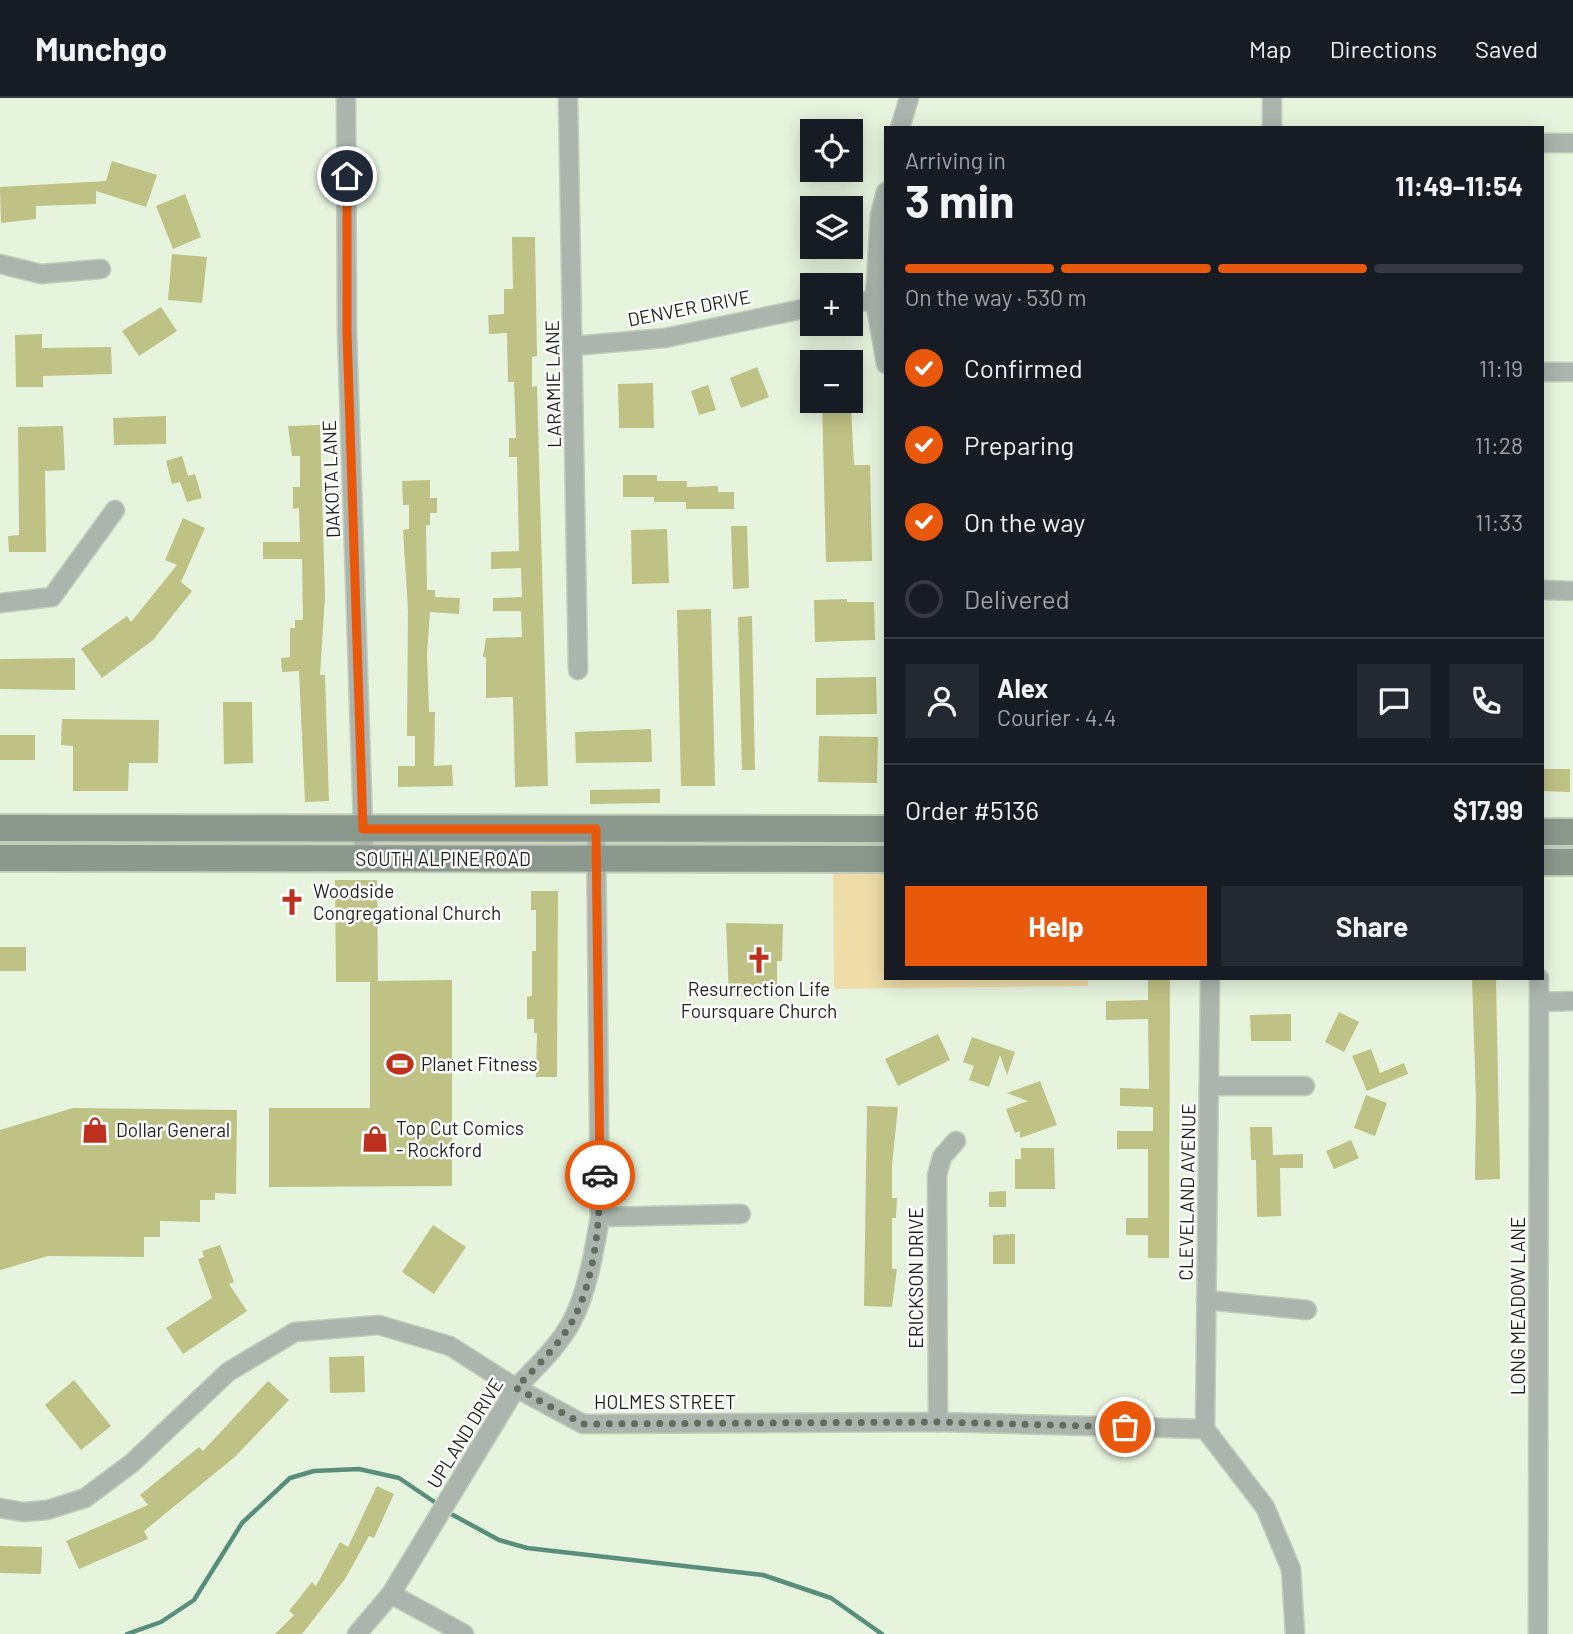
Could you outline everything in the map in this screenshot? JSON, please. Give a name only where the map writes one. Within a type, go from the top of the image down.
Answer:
[{"type":"main road","name":"SOUTH ALPINE ROAD","points":[[0,828],[884,829]]},
{"type":"main road","points":[[1544,832],[1573,832]]},
{"type":"main road","name":"SOUTH ALPINE ROAD","points":[[0,858],[884,859]]},
{"type":"main road","points":[[1544,862],[1573,862]]},
{"type":"street","name":"DAKOTA LANE","points":[[346,98],[347,332],[364,858]]},
{"type":"street","name":"LARAMIE LANE","points":[[568,98],[578,670]]},
{"type":"street","points":[[1272,98],[1272,126]]},
{"type":"street","points":[[900,126],[903,100]]},
{"type":"street","points":[[1544,143],[1573,143]]},
{"type":"street","points":[[884,200],[880,215],[875,300],[884,352]]},
{"type":"street","points":[[0,264],[41,274],[101,269]]},
{"type":"street","points":[[863,301],[875,300]]},
{"type":"street","name":"DENVER DRIVE","points":[[573,346],[665,338],[800,310]]},
{"type":"street","points":[[1544,372],[1573,372]]},
{"type":"street","points":[[0,603],[52,597],[115,510]]},
{"type":"street","points":[[1544,590],[1573,591]]},
{"type":"street","name":"UPLAND DRIVE","points":[[356,1634],[391,1594],[516,1388],[540,1364],[572,1322],[590,1269],[600,1217],[596,829]]},
{"type":"street","name":"CLEVELAND AVENUE","points":[[1205,1429],[1210,980]]},
{"type":"street","name":"LONG MEADOW LANE","points":[[1538,1634],[1539,980]]},
{"type":"street","points":[[1539,1002],[1573,1002]]},
{"type":"street","name":"CLEVELAND AVENUE","points":[[1209,1086],[1305,1086]]},
{"type":"street","name":"ERICKSON DRIVE","points":[[938,1422],[937,1175],[942,1157],[956,1141]]},
{"type":"street","points":[[600,1217],[741,1214]]},
{"type":"street","name":"CLEVELAND AVENUE","points":[[1206,1300],[1307,1310]]},
{"type":"street","name":"HOLMES STREET","points":[[0,1508],[23,1512],[47,1510],[85,1498],[132,1463],[228,1372],[295,1332],[379,1325],[450,1346],[516,1388],[583,1424],[938,1422],[1205,1429]]},
{"type":"street","points":[[1205,1429],[1265,1507],[1291,1569],[1295,1634]]},
{"type":"street","points":[[391,1594],[464,1634]]},
{"type":"shaded area","points":[[833,873],[884,873],[884,980],[1088,980],[1088,986],[834,989]]},
{"type":"building","points":[[112,161],[157,175],[146,207],[96,191],[96,204],[36,206],[36,219],[1,223],[0,187],[106,181]]},
{"type":"building","points":[[185,194],[201,237],[173,249],[156,206]]},
{"type":"building","points":[[512,237],[535,237],[537,356],[532,357],[532,387],[537,386],[548,786],[515,787],[513,697],[486,698],[486,657],[483,657],[486,638],[522,637],[521,611],[493,611],[493,598],[522,597],[521,568],[491,569],[491,552],[519,551],[517,457],[509,457],[509,438],[516,438],[514,382],[508,382],[507,333],[489,334],[488,315],[504,314],[504,289],[513,289]]},
{"type":"building","points":[[172,254],[207,257],[202,303],[168,300]]},
{"type":"building","points":[[161,307],[177,331],[139,356],[122,331]]},
{"type":"building","points":[[42,334],[42,348],[111,347],[112,374],[43,376],[43,387],[16,387],[15,335]]},
{"type":"building","points":[[757,367],[769,397],[741,408],[730,378]]},
{"type":"building","points":[[653,383],[654,428],[619,428],[618,384]]},
{"type":"building","points":[[708,385],[716,410],[699,415],[691,391]]},
{"type":"building","points":[[822,413],[851,413],[854,465],[870,465],[872,561],[826,562]]},
{"type":"building","points":[[166,416],[166,444],[114,445],[113,418]]},
{"type":"building","points":[[320,425],[325,596],[320,675],[325,675],[329,801],[305,802],[299,671],[282,672],[281,658],[290,657],[290,628],[295,628],[295,620],[303,620],[302,559],[263,559],[263,542],[300,542],[299,508],[293,509],[293,487],[300,487],[300,456],[292,456],[288,426]]},
{"type":"building","points":[[63,426],[65,470],[45,471],[46,552],[9,552],[8,536],[19,535],[18,427]]},
{"type":"building","points":[[182,456],[188,476],[195,474],[202,498],[187,502],[180,482],[172,484],[166,461]]},
{"type":"building","points":[[623,475],[657,475],[657,481],[687,481],[687,487],[718,486],[718,492],[734,492],[734,509],[686,509],[686,502],[654,502],[654,497],[623,497]]},
{"type":"building","points":[[430,480],[430,498],[437,498],[437,513],[430,513],[430,525],[426,525],[427,590],[435,590],[435,597],[460,598],[459,614],[430,612],[427,654],[429,712],[435,712],[434,766],[452,765],[453,786],[398,787],[398,766],[415,766],[415,736],[407,736],[408,610],[403,530],[409,529],[409,505],[403,505],[402,481]]},
{"type":"building","points":[[183,518],[205,528],[181,582],[192,591],[153,640],[102,678],[81,649],[127,616],[131,622],[177,565],[165,560]]},
{"type":"building","points":[[731,526],[747,526],[749,588],[733,589]]},
{"type":"building","points":[[667,529],[669,583],[632,584],[631,530]]},
{"type":"building","points":[[847,599],[847,602],[874,602],[875,640],[815,642],[814,600]]},
{"type":"building","points":[[711,609],[715,786],[681,786],[677,610]]},
{"type":"building","points":[[752,616],[755,770],[742,770],[738,617]]},
{"type":"building","points":[[75,658],[75,690],[0,689],[0,659]]},
{"type":"building","points":[[876,677],[877,714],[816,715],[816,678]]},
{"type":"building","points":[[223,702],[252,702],[253,763],[224,764]]},
{"type":"building","points":[[62,719],[159,720],[158,763],[129,763],[128,791],[73,791],[73,746],[61,745]]},
{"type":"building","points":[[651,729],[652,762],[576,763],[575,732]]},
{"type":"building","points":[[0,735],[35,735],[35,760],[0,760]]},
{"type":"building","points":[[819,736],[878,737],[877,783],[818,782]]},
{"type":"building","points":[[1544,769],[1570,769],[1570,792],[1544,791]]},
{"type":"building","points":[[660,789],[660,803],[590,804],[590,790]]},
{"type":"building","points":[[335,880],[377,880],[378,981],[452,980],[452,1186],[269,1187],[269,1108],[370,1108],[370,982],[336,982]]},
{"type":"building","points":[[531,891],[558,891],[557,1077],[536,1077],[537,1033],[534,1033],[534,1019],[527,1019],[527,997],[532,996],[532,951],[536,951],[536,910],[531,910]]},
{"type":"building","name":"Resurrection Life Foursquare Church","points":[[726,923],[783,924],[782,961],[777,961],[777,998],[729,997]]},
{"type":"building","points":[[0,947],[26,947],[26,971],[0,971]]},
{"type":"building","points":[[1148,980],[1170,980],[1169,1258],[1148,1258],[1148,1235],[1126,1235],[1126,1218],[1148,1218],[1148,1149],[1117,1149],[1117,1131],[1153,1131],[1153,1107],[1120,1106],[1120,1088],[1149,1089],[1148,1019],[1106,1020],[1106,1001],[1148,1000]]},
{"type":"building","points":[[1472,980],[1496,980],[1500,1179],[1475,1180],[1476,1100]]},
{"type":"building","points":[[1339,1012],[1359,1022],[1344,1052],[1325,1042]]},
{"type":"building","points":[[1291,1014],[1291,1041],[1251,1041],[1250,1015]]},
{"type":"building","points":[[938,1034],[950,1060],[898,1086],[885,1059]]},
{"type":"building","points":[[972,1037],[1015,1052],[1007,1075],[1000,1055],[989,1087],[969,1080],[974,1066],[963,1062]]},
{"type":"building","points":[[1371,1049],[1380,1073],[1404,1063],[1408,1074],[1367,1091],[1352,1056]]},
{"type":"building","points":[[1040,1081],[1057,1125],[1020,1138],[1020,1131],[1015,1133],[1006,1109],[1028,1101],[1007,1093]]},
{"type":"building","points":[[1366,1095],[1387,1103],[1375,1136],[1354,1128]]},
{"type":"building","points":[[867,1106],[898,1107],[892,1165],[892,1198],[897,1198],[896,1218],[892,1218],[892,1269],[897,1269],[892,1307],[864,1306]]},
{"type":"building","points":[[73,1108],[237,1110],[236,1194],[215,1193],[215,1200],[200,1200],[200,1222],[160,1221],[160,1237],[144,1237],[144,1257],[48,1256],[0,1270],[0,1130]]},
{"type":"building","points":[[1250,1127],[1272,1127],[1273,1155],[1303,1154],[1303,1168],[1280,1168],[1281,1216],[1257,1217],[1256,1160],[1251,1160]]},
{"type":"building","points":[[1351,1140],[1359,1158],[1334,1169],[1326,1151]]},
{"type":"building","points":[[1021,1148],[1054,1148],[1055,1189],[1015,1189],[1015,1159],[1021,1159]]},
{"type":"building","points":[[1006,1191],[1006,1207],[989,1207],[989,1192]]},
{"type":"building","points":[[433,1225],[466,1247],[434,1294],[402,1272]]},
{"type":"building","points":[[1015,1234],[1015,1264],[993,1264],[993,1235]]},
{"type":"building","points":[[220,1245],[234,1282],[229,1284],[247,1311],[183,1354],[166,1328],[212,1298],[198,1259],[204,1257],[202,1251]]},
{"type":"building","points":[[364,1356],[365,1392],[330,1393],[329,1357]]},
{"type":"building","points":[[74,1380],[111,1426],[81,1450],[45,1405]]},
{"type":"building","points":[[268,1381],[289,1400],[236,1456],[144,1531],[148,1539],[79,1569],[66,1541],[148,1505],[140,1495],[199,1447],[203,1451]]},
{"type":"building","points":[[377,1486],[394,1494],[374,1538],[369,1536],[345,1579],[302,1634],[275,1634],[294,1615],[289,1611],[312,1582],[316,1586],[340,1542],[348,1547]]},
{"type":"building","points":[[0,1546],[42,1547],[41,1574],[0,1573]]},
{"type":"waterway","points":[[127,1634],[161,1622],[194,1600],[242,1523],[290,1478],[314,1471],[359,1469],[399,1478],[436,1503]]},
{"type":"waterway","points":[[453,1515],[499,1540],[527,1548],[763,1575],[831,1598],[882,1634]]},
{"type":"way so far","points":[[600,1175],[600,1217],[590,1269],[572,1322],[540,1364],[516,1388],[583,1424],[938,1422],[1125,1427]]},
{"type":"place","name":"Woodside Congregational Church","points":[[292,902]]},
{"type":"place","name":"Resurrection Life Foursquare Church","points":[[759,960]]},
{"type":"place","name":"Planet Fitness","points":[[400,1064]]},
{"type":"place","name":"Dollar General","points":[[95,1130]]},
{"type":"place","name":"Top Cut Comics - Rockford","points":[[375,1139]]},
{"type":"route","points":[[347,176],[347,332],[363,829],[596,829],[600,1175]]}]
